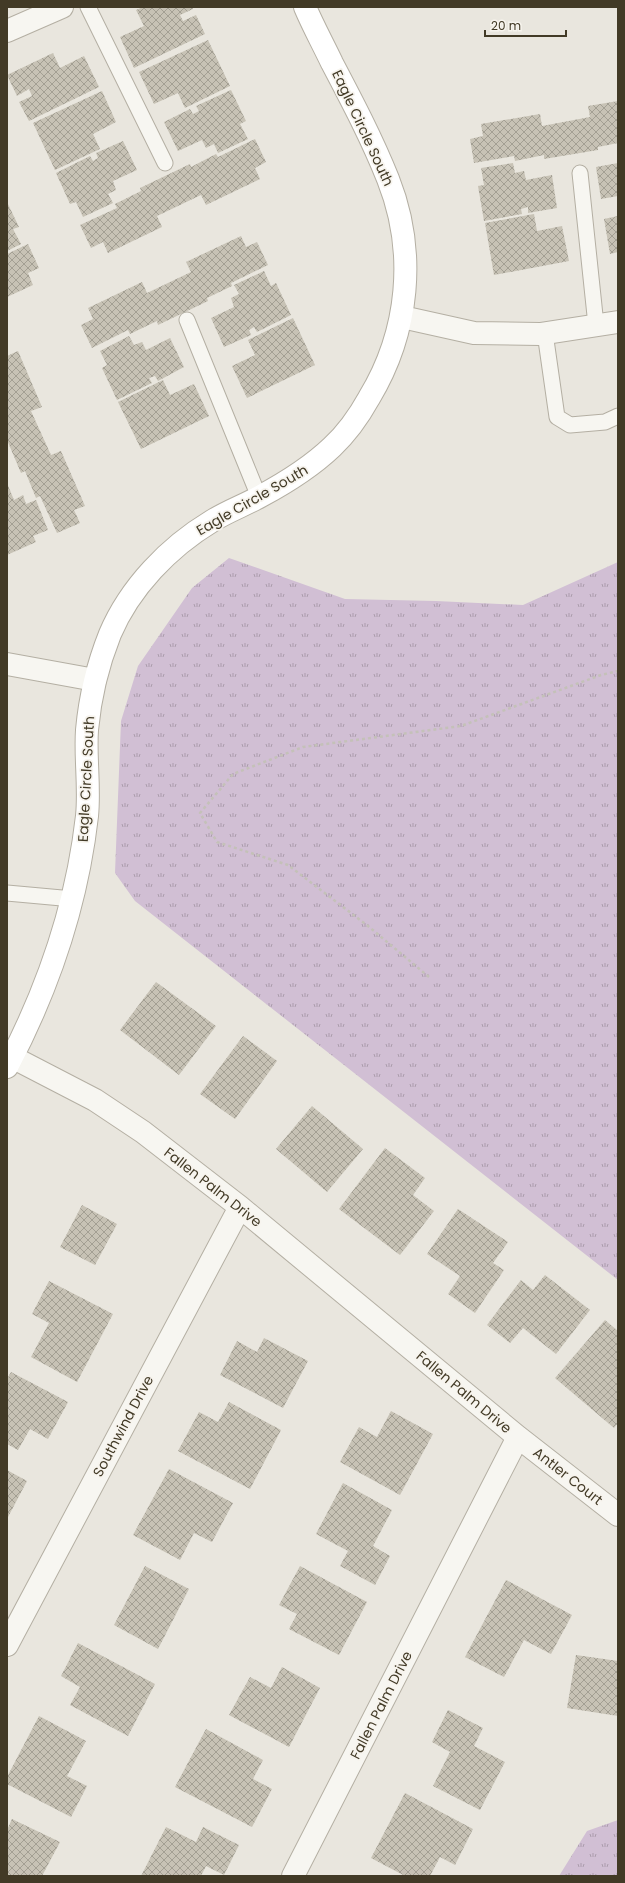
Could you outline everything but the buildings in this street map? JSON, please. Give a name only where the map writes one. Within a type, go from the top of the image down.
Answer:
[{"type":"street","points":[[7,31],[62,7]]},
{"type":"street","name":"Eagle Circle South","points":[[10,1062],[56,954],[73,899],[82,853],[87,811],[87,730],[95,680],[111,633],[124,608],[154,568],[185,539],[213,520],[302,473],[334,446],[357,419],[383,376],[402,317],[406,281],[404,234],[390,182],[367,131],[306,7]]},
{"type":"street","points":[[402,317],[474,333],[545,333],[618,322]]},
{"type":"street","points":[[7,664],[95,680]]},
{"type":"street","name":"Fallen Palm Drive","points":[[10,1062],[95,1100],[144,1132],[240,1207],[518,1437],[293,1876]]},
{"type":"street","name":"Southwind Drive","points":[[7,1645],[240,1207]]},
{"type":"street","name":"Antler Court","points":[[518,1437],[618,1515]]},
{"type":"lane","points":[[88,7],[165,163]]},
{"type":"lane","points":[[580,173],[596,325]]},
{"type":"lane","points":[[187,320],[259,497]]},
{"type":"lane","points":[[545,333],[557,417],[570,425],[605,422],[618,416]]},
{"type":"lane","points":[[7,893],[73,899]]},
{"type":"path","points":[[430,977],[368,926],[288,865],[217,842],[200,813],[233,774],[303,748],[461,726],[601,675],[618,671]]},
{"type":"green space","points":[[229,558],[345,599],[523,605],[618,562],[618,1280],[135,901],[115,873],[121,721],[138,666],[192,588]]},
{"type":"green space","points":[[618,1820],[618,1876],[559,1876],[587,1831]]}]
